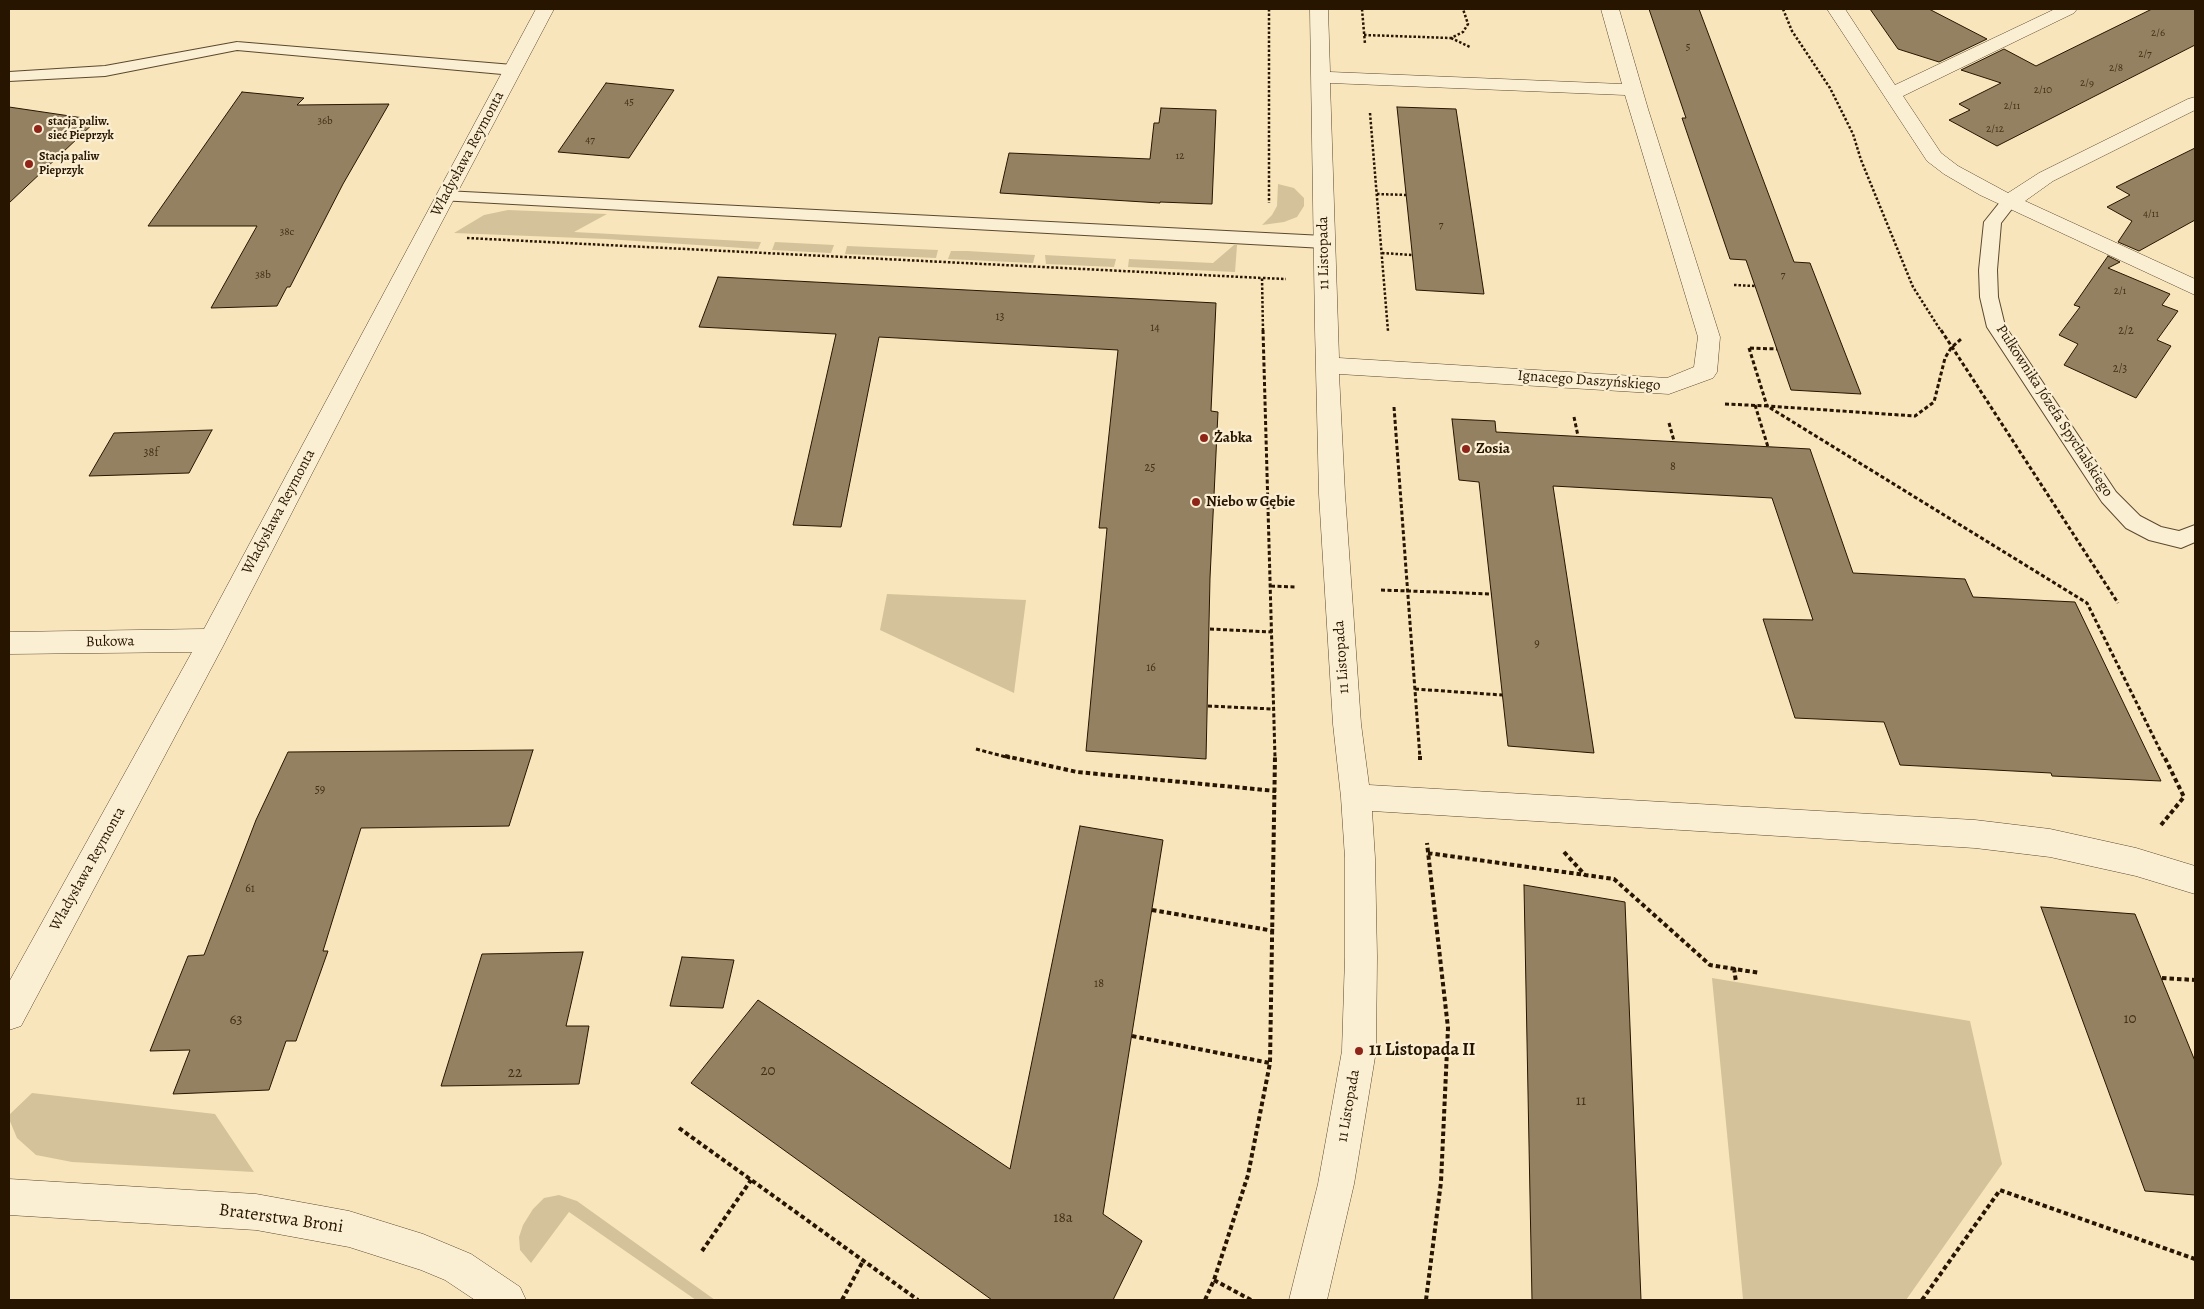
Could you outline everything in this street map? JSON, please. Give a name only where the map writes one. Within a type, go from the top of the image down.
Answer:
[{"type":"street","name":"Władysława Reymonta","points":[[9,1014],[212,640],[545,9]]},
{"type":"street","name":"11 Listopada","points":[[1308,1300],[1336,1184],[1359,1051],[1361,957],[1360,858],[1356,797],[1346,715],[1332,494],[1327,365],[1319,9]]},
{"type":"street","name":"Ignacego Daszyńskiego","points":[[1327,365],[1669,386],[1705,372],[1709,337],[1610,9]]},
{"type":"street","points":[[1836,9],[1934,156],[1967,180],[2195,288]]},
{"type":"street","points":[[1893,93],[2068,9]]},
{"type":"street","points":[[1320,77],[1633,90]]},
{"type":"street","name":"Pułkownika Józefa Spychalskiego","points":[[2010,201],[2046,177],[2195,103]]},
{"type":"street","name":"Bukowa","points":[[9,643],[212,640]]},
{"type":"street","points":[[1356,797],[1975,834],[2050,843],[2136,862],[2195,880]]},
{"type":"street","name":"Braterstwa Broni","points":[[9,1197],[256,1212],[349,1229],[423,1252],[458,1267],[507,1300]]},
{"type":"lane","points":[[9,77],[106,71],[237,46],[513,70]]},
{"type":"lane","points":[[445,196],[1324,242]]},
{"type":"lane","name":"Pułkownika Józefa Spychalskiego","points":[[2010,201],[1993,222],[1988,270],[1989,296],[1996,327],[2109,497],[2133,522],[2156,534],[2180,540],[2195,533]]},
{"type":"path","points":[[1205,1300],[1214,1280],[1248,1175],[1270,1063],[1276,791],[1262,278],[1251,237],[1268,209],[1269,9]]},
{"type":"path","points":[[1362,9],[1391,369]]},
{"type":"path","points":[[1364,35],[1450,38],[1463,32],[1468,24],[1464,9]]},
{"type":"path","points":[[1783,9],[1792,31],[1830,88],[1853,134],[1861,160],[1913,287],[2118,603]]},
{"type":"path","points":[[1377,194],[1406,195]]},
{"type":"path","points":[[424,236],[1325,282]]},
{"type":"path","points":[[1382,254],[1412,255]]},
{"type":"path","points":[[1718,404],[1915,416],[1934,402],[1944,358],[1951,348],[1978,324],[1996,327]]},
{"type":"path","points":[[1750,348],[1777,349]]},
{"type":"path","points":[[1755,406],[1768,446]]},
{"type":"path","points":[[1767,406],[2087,603],[2184,797],[2155,832]]},
{"type":"path","points":[[1408,591],[1492,594]]},
{"type":"path","points":[[1210,629],[1272,632]]},
{"type":"path","points":[[1415,689],[1502,694]]},
{"type":"path","points":[[1208,706],[1273,709]]},
{"type":"path","points":[[976,749],[1042,766],[1078,772],[1276,791]]},
{"type":"path","points":[[1560,847],[1585,875]]},
{"type":"path","points":[[1428,853],[1614,879],[1710,965],[1760,973]]},
{"type":"path","points":[[1152,910],[1274,931]]},
{"type":"path","points":[[1734,968],[1736,982]]},
{"type":"path","points":[[2162,978],[2195,980]]},
{"type":"path","points":[[1132,1036],[1270,1063]]},
{"type":"path","points":[[679,1128],[918,1300]]},
{"type":"path","points":[[702,1251],[752,1180]]},
{"type":"path","points":[[1922,1300],[2000,1190],[2195,1259]]},
{"type":"path","points":[[842,1300],[862,1261]]},
{"type":"path","points":[[1214,1280],[1251,1300]]},
{"type":"shaded area","points":[[1278,184],[1294,188],[1304,198],[1304,206],[1297,217],[1284,222],[1262,225],[1272,215],[1277,206]]},
{"type":"shaded area","points":[[508,210],[607,214],[574,232],[761,242],[758,249],[606,239],[454,233],[484,215]]},
{"type":"shaded area","points":[[775,242],[834,245],[831,253],[772,250]]},
{"type":"shaded area","points":[[1234,245],[1237,245],[1235,272],[1128,267],[1129,259],[1213,263]]},
{"type":"shaded area","points":[[847,246],[938,250],[936,258],[845,254]]},
{"type":"shaded area","points":[[951,251],[1035,255],[1033,263],[948,259]]},
{"type":"shaded area","points":[[1045,255],[1116,259],[1114,267],[1046,264]]},
{"type":"shaded area","points":[[887,594],[1026,600],[1014,693],[880,630]]},
{"type":"shaded area","points":[[1712,978],[1970,1021],[2002,1164],[1906,1300],[1743,1299]]},
{"type":"shaded area","points":[[32,1093],[215,1114],[254,1172],[72,1162],[36,1155],[17,1138],[9,1119],[9,1115]]},
{"type":"shaded area","points":[[559,1195],[577,1201],[715,1300],[696,1300],[569,1212],[531,1263],[520,1250],[519,1237],[523,1225],[533,1209],[544,1198]]},
{"type":"building","points":[[1649,9],[1699,9],[1794,262],[1810,263],[1861,394],[1791,390],[1746,260],[1730,259],[1682,118],[1686,118]]},
{"type":"building","points":[[1870,9],[1929,9],[1987,39],[1939,62],[1898,49]]},
{"type":"building","points":[[2152,9],[2195,9],[2195,45],[1997,146],[1949,120],[1970,110],[1959,104],[2001,83],[1961,70],[2004,49],[2036,66]]},
{"type":"building","points":[[606,83],[674,90],[629,158],[558,152]]},
{"type":"building","points":[[242,92],[304,98],[297,105],[389,104],[343,184],[290,287],[287,287],[277,306],[211,308],[257,226],[148,226]]},
{"type":"building","points":[[9,107],[97,120],[9,203]]},
{"type":"building","points":[[1397,107],[1456,109],[1484,294],[1416,290]]},
{"type":"building","points":[[1161,108],[1216,110],[1212,204],[1160,203],[1000,193],[1009,153],[1150,159],[1154,123],[1159,123]]},
{"type":"building","points":[[2195,148],[2195,220],[2139,251],[2118,242],[2132,221],[2107,207],[2130,195],[2116,187]]},
{"type":"building","points":[[2108,256],[2120,262],[2108,268],[2170,294],[2162,305],[2178,311],[2157,340],[2171,346],[2136,398],[2064,365],[2078,344],[2059,335],[2080,307],[2074,305]]},
{"type":"building","points":[[718,277],[1216,303],[1211,411],[1218,412],[1210,578],[1206,759],[1086,751],[1107,528],[1099,528],[1118,350],[879,337],[841,527],[793,525],[836,334],[699,327]]},
{"type":"building","points":[[1452,419],[1495,421],[1496,432],[1810,449],[1853,573],[1965,579],[1973,597],[2075,602],[2161,781],[2052,776],[2051,773],[1900,765],[1884,722],[1795,718],[1763,619],[1813,620],[1772,498],[1553,486],[1594,753],[1508,746],[1479,482],[1459,480]]},
{"type":"building","points":[[212,430],[189,473],[89,476],[114,433]]},
{"type":"building","points":[[533,750],[509,826],[361,828],[323,951],[328,951],[296,1041],[286,1041],[269,1090],[173,1094],[190,1050],[150,1051],[188,956],[204,955],[256,820],[288,752]]},
{"type":"building","points":[[1080,826],[1163,840],[1103,1214],[1142,1241],[1113,1300],[992,1300],[691,1083],[758,1000],[1010,1169]]},
{"type":"building","points":[[1524,885],[1625,902],[1641,1300],[1532,1300]]},
{"type":"building","points":[[2041,907],[2135,914],[2195,1061],[2195,1195],[2145,1191]]},
{"type":"building","points":[[583,952],[566,1026],[589,1026],[579,1084],[441,1086],[482,954]]},
{"type":"building","points":[[682,957],[734,960],[723,1008],[670,1006]]},
{"type":"place","name":"stacja paliw. sieć Pieprzyk","points":[[38,129]]},
{"type":"place","name":"Stacja paliw Pieprzyk","points":[[29,164]]},
{"type":"place","name":"Żabka","points":[[1204,438]]},
{"type":"place","name":"Zosia","points":[[1466,449]]},
{"type":"place","name":"Niebo w Gębie","points":[[1196,502]]},
{"type":"place","name":"11 Listopada II","points":[[1359,1051]]}]
